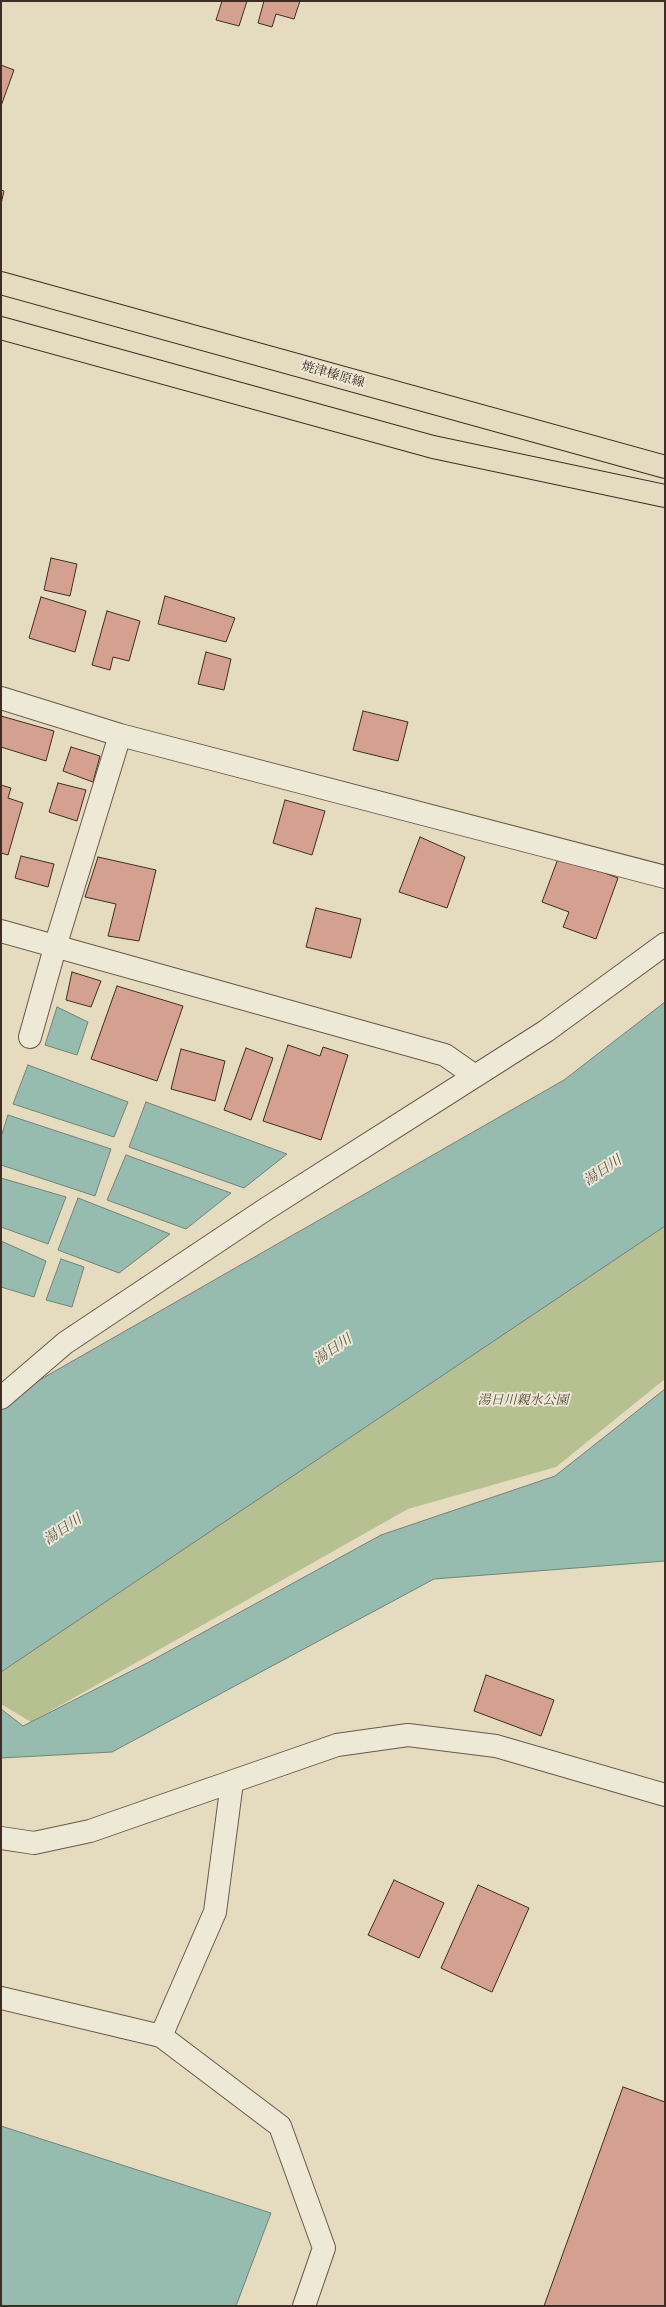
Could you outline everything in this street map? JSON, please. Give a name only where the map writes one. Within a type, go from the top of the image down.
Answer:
[{"type":"main road","name":"焼津榛原線","points":[[1,283],[665,467]]},
{"type":"main road","points":[[1,328],[432,447],[665,496]]},
{"type":"street","points":[[1,698],[120,735],[665,877]]},
{"type":"street","points":[[30,1037],[120,735]]},
{"type":"street","points":[[1,930],[444,1055],[475,1076]]},
{"type":"street","points":[[1,1398],[65,1343],[266,1209],[546,1031],[665,944]]},
{"type":"street","points":[[1,1838],[34,1843],[90,1831],[337,1745],[408,1735],[496,1746],[665,1795]]},
{"type":"street","points":[[161,2036],[215,1912],[232,1782]]},
{"type":"street","points":[[1,1998],[161,2036],[280,2126],[324,2248],[304,2306]]},
{"type":"green space","name":"湯日川親水公園","points":[[665,1217],[665,1379],[556,1467],[408,1509],[31,1722],[1,1704],[1,1672]]},
{"type":"water","name":"湯日川","points":[[665,1002],[665,1226],[1,1672],[1,1402],[564,1080]]},
{"type":"water","points":[[57,1007],[88,1022],[77,1055],[45,1045]]},
{"type":"water","points":[[28,1065],[128,1102],[114,1137],[13,1104]]},
{"type":"water","points":[[146,1102],[287,1154],[244,1188],[129,1147]]},
{"type":"water","points":[[8,1115],[111,1149],[95,1196],[1,1165],[1,1137]]},
{"type":"water","points":[[126,1155],[231,1193],[186,1229],[107,1200]]},
{"type":"water","points":[[1,1178],[66,1197],[48,1244],[1,1227]]},
{"type":"water","points":[[78,1198],[170,1234],[119,1273],[58,1250]]},
{"type":"water","points":[[1,1241],[46,1261],[34,1297],[1,1287]]},
{"type":"water","points":[[61,1259],[84,1267],[72,1307],[46,1300]]},
{"type":"water","points":[[665,1389],[665,1561],[434,1579],[112,1752],[1,1758],[1,1709],[23,1726],[149,1662],[381,1535],[555,1476]]},
{"type":"water","points":[[1,2126],[271,2213],[236,2306],[1,2306]]},
{"type":"building","points":[[222,1],[247,1],[239,26],[216,20]]},
{"type":"building","points":[[264,1],[300,1],[294,19],[276,14],[272,27],[258,23]]},
{"type":"building","points":[[1,65],[14,70],[1,106]]},
{"type":"building","points":[[1,190],[4,191],[1,204]]},
{"type":"building","points":[[51,558],[77,564],[70,596],[44,590]]},
{"type":"building","points":[[165,596],[235,618],[226,642],[158,624]]},
{"type":"building","points":[[41,597],[86,611],[75,652],[29,638]]},
{"type":"building","points":[[107,611],[140,621],[129,661],[113,657],[110,670],[92,665]]},
{"type":"building","points":[[206,652],[231,659],[224,690],[198,684]]},
{"type":"building","points":[[363,711],[408,722],[398,761],[353,750]]},
{"type":"building","points":[[1,716],[54,731],[46,761],[1,747]]},
{"type":"building","points":[[71,747],[100,756],[93,782],[63,771]]},
{"type":"building","points":[[58,783],[86,790],[77,821],[49,812]]},
{"type":"building","points":[[1,785],[11,788],[8,798],[23,803],[8,855],[1,853]]},
{"type":"building","points":[[285,800],[325,811],[312,855],[273,843]]},
{"type":"building","points":[[420,837],[465,857],[447,908],[399,892]]},
{"type":"building","points":[[21,856],[54,864],[48,887],[15,878]]},
{"type":"building","points":[[559,856],[618,878],[596,939],[563,927],[569,912],[542,902]]},
{"type":"building","points":[[98,857],[156,870],[139,941],[108,936],[116,904],[85,897]]},
{"type":"building","points":[[316,908],[361,919],[351,958],[306,947]]},
{"type":"building","points":[[72,972],[101,981],[91,1007],[66,1000]]},
{"type":"building","points":[[117,986],[183,1006],[157,1081],[91,1059]]},
{"type":"building","points":[[288,1045],[320,1056],[323,1047],[348,1055],[321,1140],[263,1121]]},
{"type":"building","points":[[246,1048],[273,1058],[251,1120],[224,1110]]},
{"type":"building","points":[[181,1049],[225,1061],[215,1101],[171,1089]]},
{"type":"building","points":[[486,1675],[554,1700],[541,1736],[474,1711]]},
{"type":"building","points":[[394,1880],[444,1903],[419,1958],[368,1935]]},
{"type":"building","points":[[478,1885],[529,1908],[492,1992],[441,1968]]},
{"type":"building","points":[[623,2087],[665,2102],[665,2306],[544,2306]]}]
